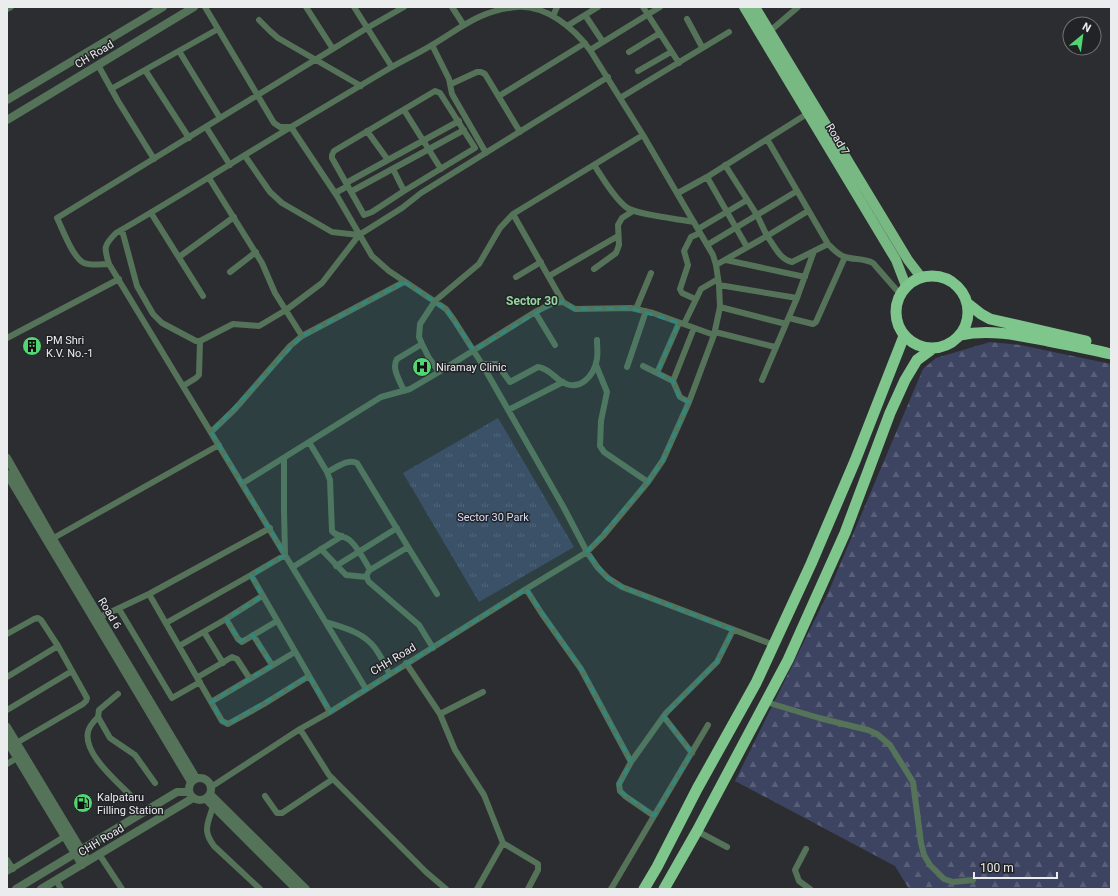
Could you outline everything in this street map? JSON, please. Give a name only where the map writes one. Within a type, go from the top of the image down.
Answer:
[{"type":"highway","points":[[967,303],[968,318],[965,328],[960,336],[949,344],[932,349],[918,346],[904,336],[897,323],[895,314],[896,305],[903,290],[913,281],[921,277],[941,277],[950,281],[959,288],[967,303],[990,319],[1111,347]]},
{"type":"highway","points":[[960,336],[988,332],[1014,334],[1111,354]]},
{"type":"highway","points":[[644,889],[697,789],[756,683],[774,645],[811,564],[855,460],[904,336]]},
{"type":"highway","points":[[664,889],[697,831],[788,660],[845,533],[890,413],[911,368],[917,360],[932,349]]},
{"type":"main road","name":"Road 7","points":[[744,7],[908,260],[921,277]]},
{"type":"main road","name":"Road 7","points":[[755,7],[770,31],[812,111],[896,260],[903,290]]},
{"type":"street","points":[[7,9],[11,7]]},
{"type":"street","name":"CH Road","points":[[7,100],[163,7]]},
{"type":"street","name":"CH Road","points":[[7,120],[194,7]]},
{"type":"street","points":[[205,7],[274,123],[280,127],[291,127],[335,193],[372,256],[380,265],[446,309],[474,350],[587,552],[598,568],[608,578],[622,587],[774,645]]},
{"type":"street","points":[[306,7],[333,49]]},
{"type":"street","points":[[354,7],[392,68]]},
{"type":"street","points":[[452,7],[463,24]]},
{"type":"street","name":"CHH Road","points":[[109,264],[105,251],[108,241],[122,230],[291,127],[432,45],[463,24],[497,8],[519,7],[538,10],[553,16],[567,26],[585,43],[608,77],[678,193],[713,255],[716,266],[720,307],[714,333],[689,402],[663,460],[648,482],[603,536],[587,552],[526,588],[330,712],[300,728],[209,793]]},
{"type":"street","points":[[553,16],[557,7]]},
{"type":"street","points":[[567,26],[598,7]]},
{"type":"street","points":[[643,7],[679,63]]},
{"type":"street","points":[[590,50],[660,7]]},
{"type":"street","points":[[770,31],[798,7]]},
{"type":"street","points":[[366,689],[119,279],[109,264],[89,264],[84,263],[77,258],[57,218],[400,8]]},
{"type":"street","points":[[585,15],[603,42]]},
{"type":"street","points":[[687,19],[702,47]]},
{"type":"street","points":[[259,20],[278,38],[361,86]]},
{"type":"street","points":[[111,90],[218,29]]},
{"type":"street","points":[[620,98],[729,32]]},
{"type":"street","points":[[628,52],[660,33]]},
{"type":"street","points":[[499,96],[585,43]]},
{"type":"street","points":[[432,45],[451,84],[452,94],[486,153]]},
{"type":"street","points":[[179,51],[220,118]]},
{"type":"street","points":[[638,71],[671,52]]},
{"type":"street","points":[[98,64],[111,90],[154,159]]},
{"type":"street","points":[[145,70],[188,138]]},
{"type":"street","points":[[451,84],[477,72],[485,74],[520,132]]},
{"type":"street","points":[[122,230],[137,286],[153,314],[162,323],[192,339],[200,341],[233,324],[259,326],[286,310],[322,283],[359,235],[402,208],[421,193],[608,77]]},
{"type":"street","points":[[437,91],[440,93],[475,148],[372,212],[364,215],[332,158],[332,154],[334,151],[404,110],[437,91]]},
{"type":"street","points":[[404,110],[441,169]]},
{"type":"street","points":[[678,193],[707,177],[812,111]]},
{"type":"street","points":[[349,187],[388,160],[423,140],[468,122]]},
{"type":"street","points":[[335,193],[393,169],[429,150],[461,125]]},
{"type":"street","points":[[206,127],[230,165]]},
{"type":"street","points":[[368,131],[388,160]]},
{"type":"street","points":[[439,372],[429,358],[419,337],[420,324],[435,301],[479,264],[500,228],[512,214],[643,135]]},
{"type":"street","points":[[767,139],[808,211],[828,244],[835,252],[845,257],[868,260],[903,290]]},
{"type":"street","points":[[245,156],[270,192],[282,203],[332,232],[359,235]]},
{"type":"street","points":[[594,165],[620,202],[627,208],[633,211],[694,222]]},
{"type":"street","points":[[725,165],[757,216],[767,236],[781,256],[787,261],[792,262],[828,244]]},
{"type":"street","points":[[393,169],[404,191]]},
{"type":"street","points":[[707,177],[747,247]]},
{"type":"street","points":[[209,178],[256,252],[275,293],[302,336]]},
{"type":"street","points":[[707,245],[797,191]]},
{"type":"street","points":[[695,299],[682,293],[680,289],[688,265],[684,251],[691,237],[726,211],[747,200]]},
{"type":"street","points":[[594,269],[616,253],[619,245],[619,222],[633,211]]},
{"type":"street","points":[[716,266],[808,211]]},
{"type":"street","points":[[151,213],[203,296]]},
{"type":"street","points":[[512,214],[563,302],[575,309],[631,308],[646,311],[694,328],[775,347]]},
{"type":"street","points":[[179,257],[234,217]]},
{"type":"street","points":[[549,276],[618,236]]},
{"type":"street","points":[[762,380],[797,298],[814,250]]},
{"type":"street","points":[[230,272],[256,252]]},
{"type":"street","points":[[720,307],[787,321],[813,324],[816,322],[845,257]]},
{"type":"street","points":[[726,260],[805,277]]},
{"type":"street","points":[[516,277],[541,262]]},
{"type":"street","points":[[636,309],[651,273]]},
{"type":"street","points":[[7,338],[119,279]]},
{"type":"street","points":[[211,432],[235,409],[290,346],[302,336],[404,282]]},
{"type":"street","points":[[657,373],[681,323],[703,287],[718,282],[797,298]]},
{"type":"street","points":[[243,483],[381,397],[404,391],[415,386],[535,312],[553,303],[563,302]]},
{"type":"street","points":[[627,367],[646,311]]},
{"type":"street","points":[[535,312],[555,345]]},
{"type":"street","points":[[673,381],[694,328]]},
{"type":"street","points":[[482,364],[497,364],[510,382],[538,368],[545,370],[563,382],[575,385],[582,383],[590,376],[596,365],[598,355],[597,340]]},
{"type":"street","points":[[183,386],[199,375],[200,341]]},
{"type":"street","points":[[404,391],[394,367],[394,362],[422,344]]},
{"type":"street","points":[[596,365],[607,392],[601,416],[600,446],[604,452],[648,482]]},
{"type":"street","points":[[642,366],[673,381],[680,397],[689,402]]},
{"type":"street","points":[[508,410],[563,382]]},
{"type":"street","points":[[309,442],[327,472],[330,480],[332,531],[335,535],[347,538],[352,542],[370,570]]},
{"type":"street","points":[[50,540],[219,445]]},
{"type":"street","name":"Road 6","points":[[7,458],[9,474],[194,780]]},
{"type":"street","points":[[284,458],[285,555]]},
{"type":"street","points":[[327,472],[348,462],[353,461],[357,463],[437,594]]},
{"type":"street","points":[[100,617],[149,594],[270,528]]},
{"type":"street","points":[[336,566],[396,528]]},
{"type":"street","points":[[293,567],[342,536]]},
{"type":"street","name":"Road 6","points":[[50,540],[100,617],[194,780]]},
{"type":"street","points":[[366,577],[370,570],[408,547]]},
{"type":"street","points":[[322,549],[336,566],[346,575],[366,577]]},
{"type":"street","points":[[166,623],[285,555]]},
{"type":"street","points":[[250,575],[330,712]]},
{"type":"street","points":[[366,577],[369,582],[419,625],[433,648]]},
{"type":"street","points":[[526,588],[542,614],[581,669],[631,762]]},
{"type":"street","points":[[149,594],[222,721],[228,724],[309,676]]},
{"type":"street","points":[[179,646],[262,596]]},
{"type":"street","points":[[119,609],[172,698],[232,657],[237,659],[250,679]]},
{"type":"street","points":[[7,634],[38,618],[41,620],[58,646],[87,698],[83,704],[11,743]]},
{"type":"street","points":[[226,619],[242,642],[277,621]]},
{"type":"street","points":[[326,622],[352,630],[368,640],[376,648],[390,673]]},
{"type":"street","points":[[654,816],[625,796],[620,791],[619,784],[631,762],[664,716],[717,662],[733,630]]},
{"type":"street","points":[[204,632],[223,663]]},
{"type":"street","points":[[253,635],[272,665]]},
{"type":"street","points":[[7,677],[58,646]]},
{"type":"street","points":[[211,702],[295,652]]},
{"type":"street","points":[[406,663],[440,714],[455,750],[484,795],[502,843],[538,864],[538,870],[528,889]]},
{"type":"street","points":[[7,710],[72,671]]},
{"type":"street","points":[[440,714],[483,692]]},
{"type":"street","points":[[118,694],[99,710],[98,717],[88,731],[89,748],[95,759],[132,797]]},
{"type":"street","points":[[766,702],[819,718],[868,730],[877,734],[890,745],[913,782],[921,843],[924,855],[930,865],[944,879],[953,882],[973,880]]},
{"type":"street","points":[[664,716],[692,753]]},
{"type":"street","points":[[98,717],[110,738],[135,755],[155,783]]},
{"type":"street","points":[[611,889],[708,725]]},
{"type":"street","points":[[7,727],[17,758],[68,834]]},
{"type":"street","points":[[300,728],[329,775],[426,872],[446,889]]},
{"type":"street","points":[[11,743],[85,863]]},
{"type":"street","points":[[7,764],[17,758]]},
{"type":"street","points":[[191,795],[194,780],[204,778],[207,780],[213,806],[296,889]]},
{"type":"street","points":[[265,796],[277,813],[282,813],[333,779]]},
{"type":"street","points":[[16,889],[177,792],[191,795],[199,800],[209,793]]},
{"type":"street","points":[[209,793],[306,889]]},
{"type":"street","name":"CHH Road","points":[[41,889],[100,854],[191,795]]},
{"type":"street","points":[[213,806],[206,828],[208,838],[214,846],[260,889]]},
{"type":"street","points":[[697,831],[727,847]]},
{"type":"street","points":[[7,860],[10,870],[68,834]]},
{"type":"street","points":[[477,889],[502,843]]},
{"type":"street","points":[[806,849],[795,870],[799,881],[810,889]]},
{"type":"street","points":[[100,854],[122,889]]},
{"type":"street","points":[[56,880],[62,889]]},
{"type":"highlighted area","points":[[404,282],[446,309],[474,350],[553,303],[563,302],[575,309],[631,308],[679,323],[657,373],[673,381],[679,397],[689,402],[663,460],[648,482],[587,552],[608,578],[622,587],[733,630],[717,662],[664,716],[692,753],[654,816],[620,791],[619,784],[631,762],[581,669],[526,589],[330,712],[309,676],[228,724],[222,721],[211,702],[272,665],[253,635],[240,641],[226,619],[262,596],[251,575],[285,555],[211,432],[302,336]]},
{"type":"green space","points":[[990,342],[1020,345],[1111,364],[1111,889],[909,889],[895,866],[735,781],[828,593],[923,369],[936,358]]},
{"type":"green space","name":"Sector 30 Park","points":[[498,418],[574,547],[479,602],[403,473]]},
{"type":"place","name":"PM Shri K.V. No.-1","points":[[32,346]]},
{"type":"place","name":"Niramay Clinic","points":[[422,367]]},
{"type":"place","name":"Kalpataru Filling Station","points":[[83,803]]},
{"type":"district","name":"Sector 30","points":[[532,301]]}]
